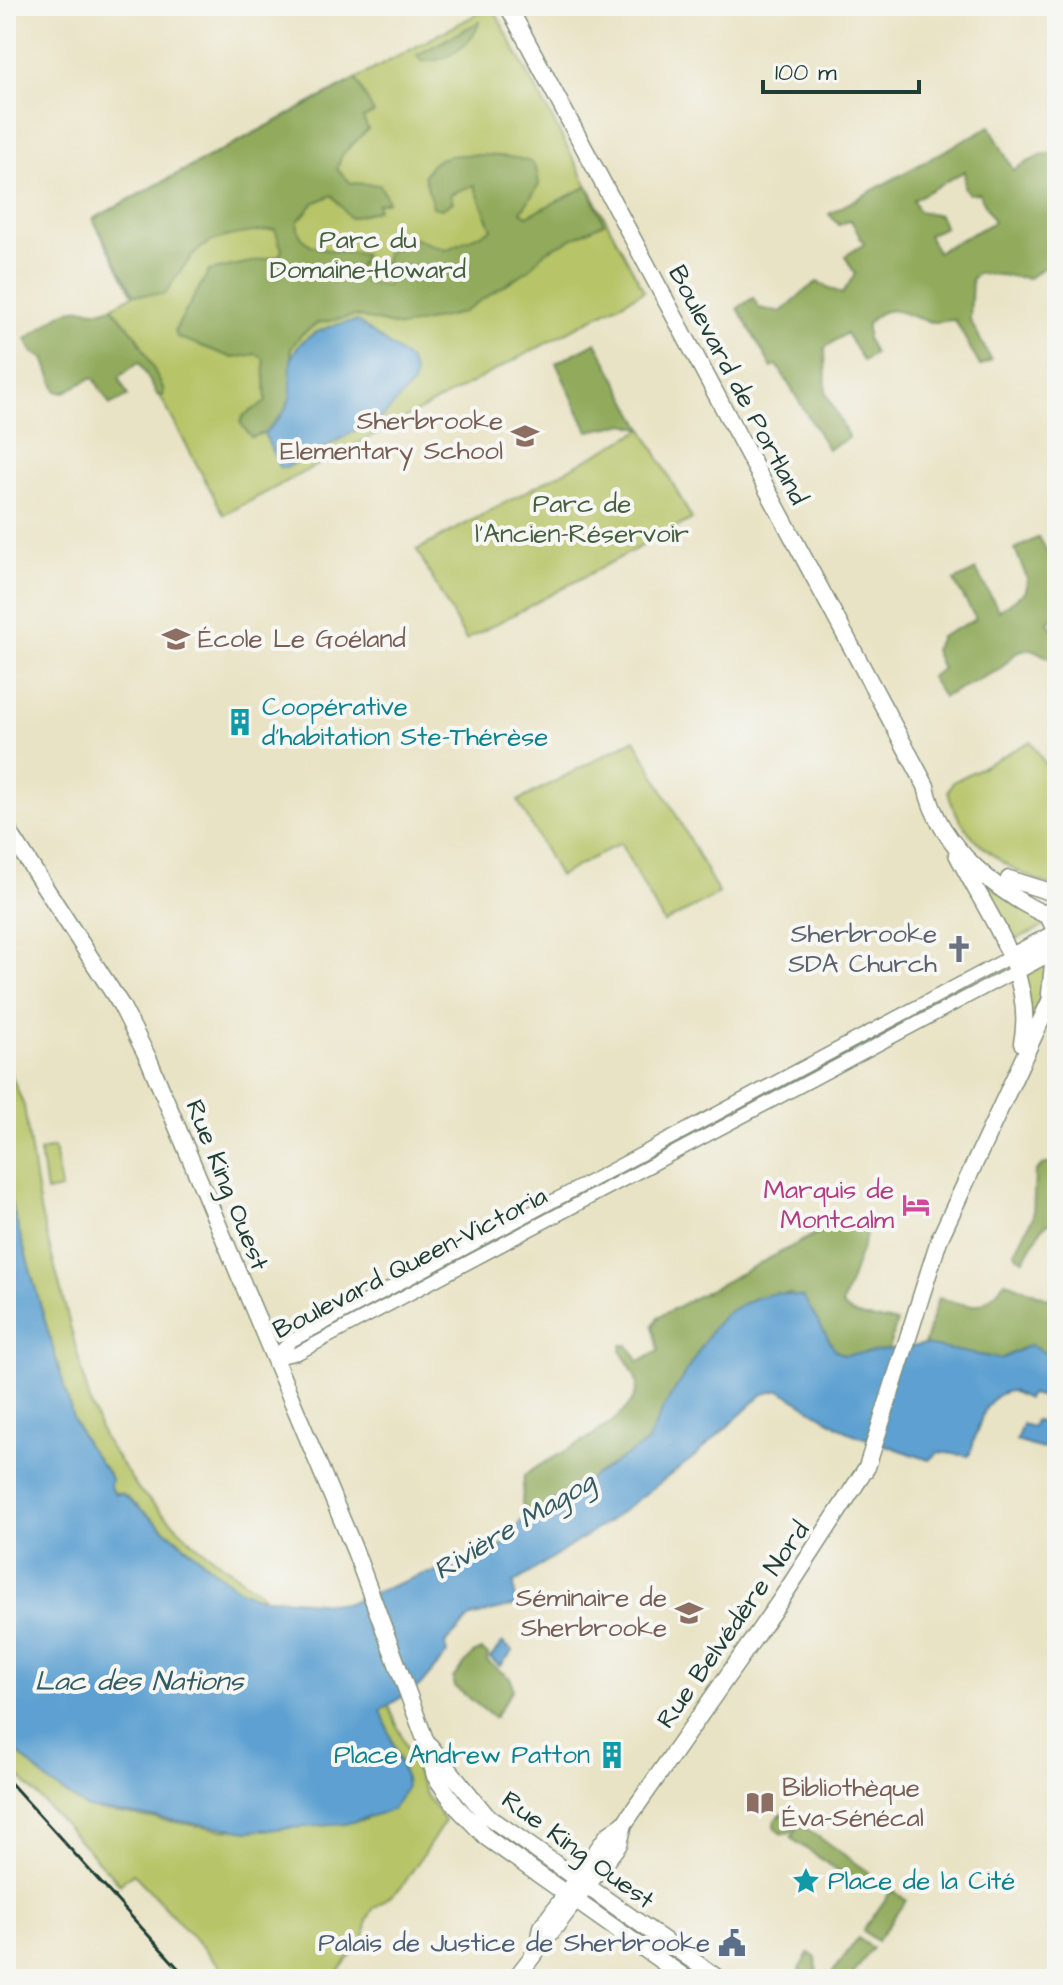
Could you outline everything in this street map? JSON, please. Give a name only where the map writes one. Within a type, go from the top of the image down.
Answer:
[{"type":"main road","name":"Boulevard de Portland","points":[[508,6],[926,786],[940,821],[979,870],[1056,933]]},
{"type":"main road","name":"Boulevard de Portland","points":[[926,786],[937,795],[969,846],[1009,879],[1056,933]]},
{"type":"main road","points":[[940,821],[1013,964],[1026,1016],[1017,1068]]},
{"type":"main road","name":"Rue King Ouest","points":[[6,827],[137,1034],[367,1581],[426,1742],[435,1776],[471,1823],[719,1979]]},
{"type":"main road","points":[[1009,879],[1057,894]]},
{"type":"main road","points":[[1048,1004],[1056,933]]},
{"type":"main road","name":"Boulevard Queen-Victoria","points":[[1013,964],[1056,933]]},
{"type":"main road","points":[[1017,1068],[1057,986]]},
{"type":"main road","name":"Rue Belvédère Nord","points":[[515,1979],[539,1944],[554,1932],[576,1891],[619,1844],[624,1824],[814,1551],[867,1467],[910,1323],[939,1240],[1017,1068]]},
{"type":"main road","name":"Rue King Ouest","points":[[576,1891],[687,1979]]},
{"type":"street","name":"Boulevard Queen-Victoria","points":[[273,1359],[298,1353],[490,1253],[1013,964]]},
{"type":"green space","name":"Parc du Domaine-Howard","points":[[492,6],[644,291],[224,515],[112,307],[133,295],[93,219]]},
{"type":"green space","points":[[479,22],[471,38],[448,56],[421,61],[417,55]]},
{"type":"green space","points":[[356,79],[374,113],[363,118],[368,129],[342,155],[337,169],[351,183],[380,185],[388,201],[377,204],[378,210],[350,218],[332,195],[314,203],[298,221],[299,232],[311,245],[365,254],[356,272],[367,283],[387,286],[392,271],[384,264],[387,253],[414,238],[446,250],[492,229],[474,185],[450,194],[453,202],[442,209],[433,207],[424,175],[432,165],[449,156],[486,155],[533,164],[539,185],[521,212],[527,216],[588,186],[604,223],[545,252],[530,269],[461,313],[401,327],[355,316],[318,323],[301,335],[291,348],[291,396],[284,412],[264,433],[251,437],[240,422],[244,415],[266,402],[264,359],[256,354],[233,358],[177,337],[175,330],[209,271],[279,256],[282,250],[275,229],[234,235],[209,243],[189,260],[165,294],[134,295],[93,219]]},
{"type":"green space","points":[[990,126],[1013,170],[1041,155],[1057,153],[1057,258],[1029,278],[977,273],[972,279],[970,320],[991,360],[980,366],[955,320],[935,322],[892,311],[876,316],[867,324],[867,339],[874,354],[863,361],[846,333],[825,348],[826,393],[849,438],[828,449],[777,365],[772,368],[738,308],[753,298],[759,308],[780,312],[817,282],[842,294],[855,274],[845,256],[864,244],[851,220],[839,225],[829,214]],"holes":[[[965,171],[964,188],[969,194],[979,193],[994,222],[937,252],[928,235],[945,227],[939,215],[918,211],[913,200]]]},
{"type":"green space","points":[[112,307],[137,336],[164,390],[163,396],[158,396],[139,362],[119,377],[128,396],[110,405],[93,377],[63,393],[56,391],[44,358],[33,353],[26,339],[69,311]]},
{"type":"green space","points":[[596,342],[643,429],[625,424],[588,431],[556,363]]},
{"type":"green space","name":"Parc de l'Ancien-Réservoir","points":[[643,429],[692,519],[466,640],[417,550]]},
{"type":"green space","points":[[1039,537],[1057,569],[1057,615],[1048,621],[1057,637],[1057,662],[1032,649],[1018,651],[999,670],[943,697],[930,677],[942,669],[934,650],[940,637],[976,619],[954,581],[976,570],[999,611],[1026,591],[1027,578],[1015,549]]},
{"type":"green space","points":[[635,739],[719,894],[664,923],[620,843],[559,876],[518,801]]},
{"type":"green space","points":[[1031,741],[1057,785],[1057,888],[1023,874],[990,853],[964,826],[948,792],[953,782]]},
{"type":"green space","points":[[981,879],[1048,925],[1012,941],[979,883]]},
{"type":"green space","points":[[1047,964],[1045,988],[1031,1020],[1025,976]]},
{"type":"green space","points":[[6,1062],[24,1106],[40,1210],[91,1406],[104,1439],[140,1491],[194,1543],[263,1595],[256,1597],[236,1588],[123,1494],[113,1492],[108,1484],[109,1474],[86,1444],[74,1421],[6,1186]]},
{"type":"green space","points":[[54,1148],[61,1189],[46,1192],[40,1151]]},
{"type":"green space","points":[[1057,1148],[1057,1218],[1043,1227],[1024,1259],[1017,1257],[1015,1252],[1033,1217],[1035,1172],[1042,1165],[1052,1163]]},
{"type":"green space","points":[[851,1219],[862,1223],[866,1236],[842,1305],[860,1316],[897,1322],[888,1350],[860,1356],[844,1355],[836,1351],[790,1293],[755,1298],[726,1313],[713,1328],[663,1409],[647,1443],[527,1518],[522,1503],[524,1476],[609,1424],[633,1398],[637,1384],[621,1351],[622,1345],[628,1345],[639,1362],[659,1351],[653,1326],[658,1317],[840,1221]]},
{"type":"green space","points":[[1005,1281],[1057,1302],[1057,1360],[1036,1348],[1022,1348],[1001,1359],[924,1345],[938,1298],[976,1305],[990,1298]]},
{"type":"green space","points":[[482,1650],[488,1655],[487,1661],[511,1679],[513,1689],[494,1718],[455,1687],[453,1678],[473,1654]]},
{"type":"green space","points":[[389,1706],[426,1795],[445,1821],[401,1888],[373,1909],[367,1920],[365,1940],[335,1974],[339,1979],[232,1979],[133,1873],[120,1884],[6,1762],[6,1742],[51,1784],[87,1808],[224,1830],[365,1820],[405,1777],[381,1710]]},
{"type":"green space","points":[[785,1814],[792,1817],[795,1824],[792,1831],[785,1834],[778,1831],[775,1824],[778,1817]]},
{"type":"green space","points":[[800,1824],[869,1872],[860,1886],[791,1838]]},
{"type":"green space","points":[[892,1890],[906,1900],[877,1941],[863,1931]]},
{"type":"green space","points":[[858,1938],[872,1948],[850,1979],[813,1979],[799,1969],[809,1953],[816,1958],[817,1973],[830,1976]]},
{"type":"water","points":[[357,321],[409,360],[415,374],[413,384],[384,416],[286,468],[279,467],[264,433],[280,418],[288,404],[294,352],[317,332]]},
{"type":"water","name":"Lac des Nations","points":[[6,1186],[74,1421],[86,1444],[111,1478],[110,1487],[236,1588],[256,1597],[345,1604],[423,1574],[460,1568],[494,1546],[508,1544],[520,1522],[647,1443],[663,1409],[713,1328],[726,1313],[755,1298],[775,1293],[803,1297],[836,1351],[844,1355],[924,1345],[1001,1359],[1030,1345],[1057,1360],[1057,1399],[1056,1391],[1052,1390],[1051,1399],[1030,1394],[1027,1399],[1011,1391],[1001,1393],[987,1406],[969,1456],[938,1452],[929,1460],[848,1432],[780,1390],[763,1394],[694,1457],[612,1519],[514,1583],[516,1605],[471,1617],[445,1644],[447,1654],[421,1685],[381,1710],[405,1777],[406,1788],[392,1810],[345,1824],[249,1831],[87,1808],[51,1784],[6,1742]]},
{"type":"water","points":[[1048,1415],[1057,1416],[1057,1443],[1042,1449],[1016,1441],[1022,1424],[1032,1427],[1035,1420],[1044,1424]]},
{"type":"water","points":[[503,1643],[513,1651],[500,1666],[490,1658]]},
{"type":"railway","points":[[6,1778],[188,1979]]},
{"type":"place","name":"Sherbrooke Elementary School","points":[[525,436]]},
{"type":"place","name":"École Le Goéland","points":[[176,639]]},
{"type":"place","name":"Coopérative d'habitation Ste-Thérèse","points":[[240,722]]},
{"type":"place","name":"Sherbrooke SDA Church","points":[[959,949]]},
{"type":"place","name":"Marquis de Montcalm","points":[[916,1205]]},
{"type":"place","name":"Séminaire de Sherbrooke","points":[[689,1613]]},
{"type":"place","name":"Place Andrew Patton","points":[[612,1755]]},
{"type":"place","name":"Bibliothèque Éva-Sénécal","points":[[760,1803]]},
{"type":"place","name":"Place de la Cité","points":[[806,1881]]},
{"type":"place","name":"Palais de Justice de Sherbrooke","points":[[732,1943]]},
{"type":"water label","name":"Rivière Magog","points":[[514,1526]]}]
